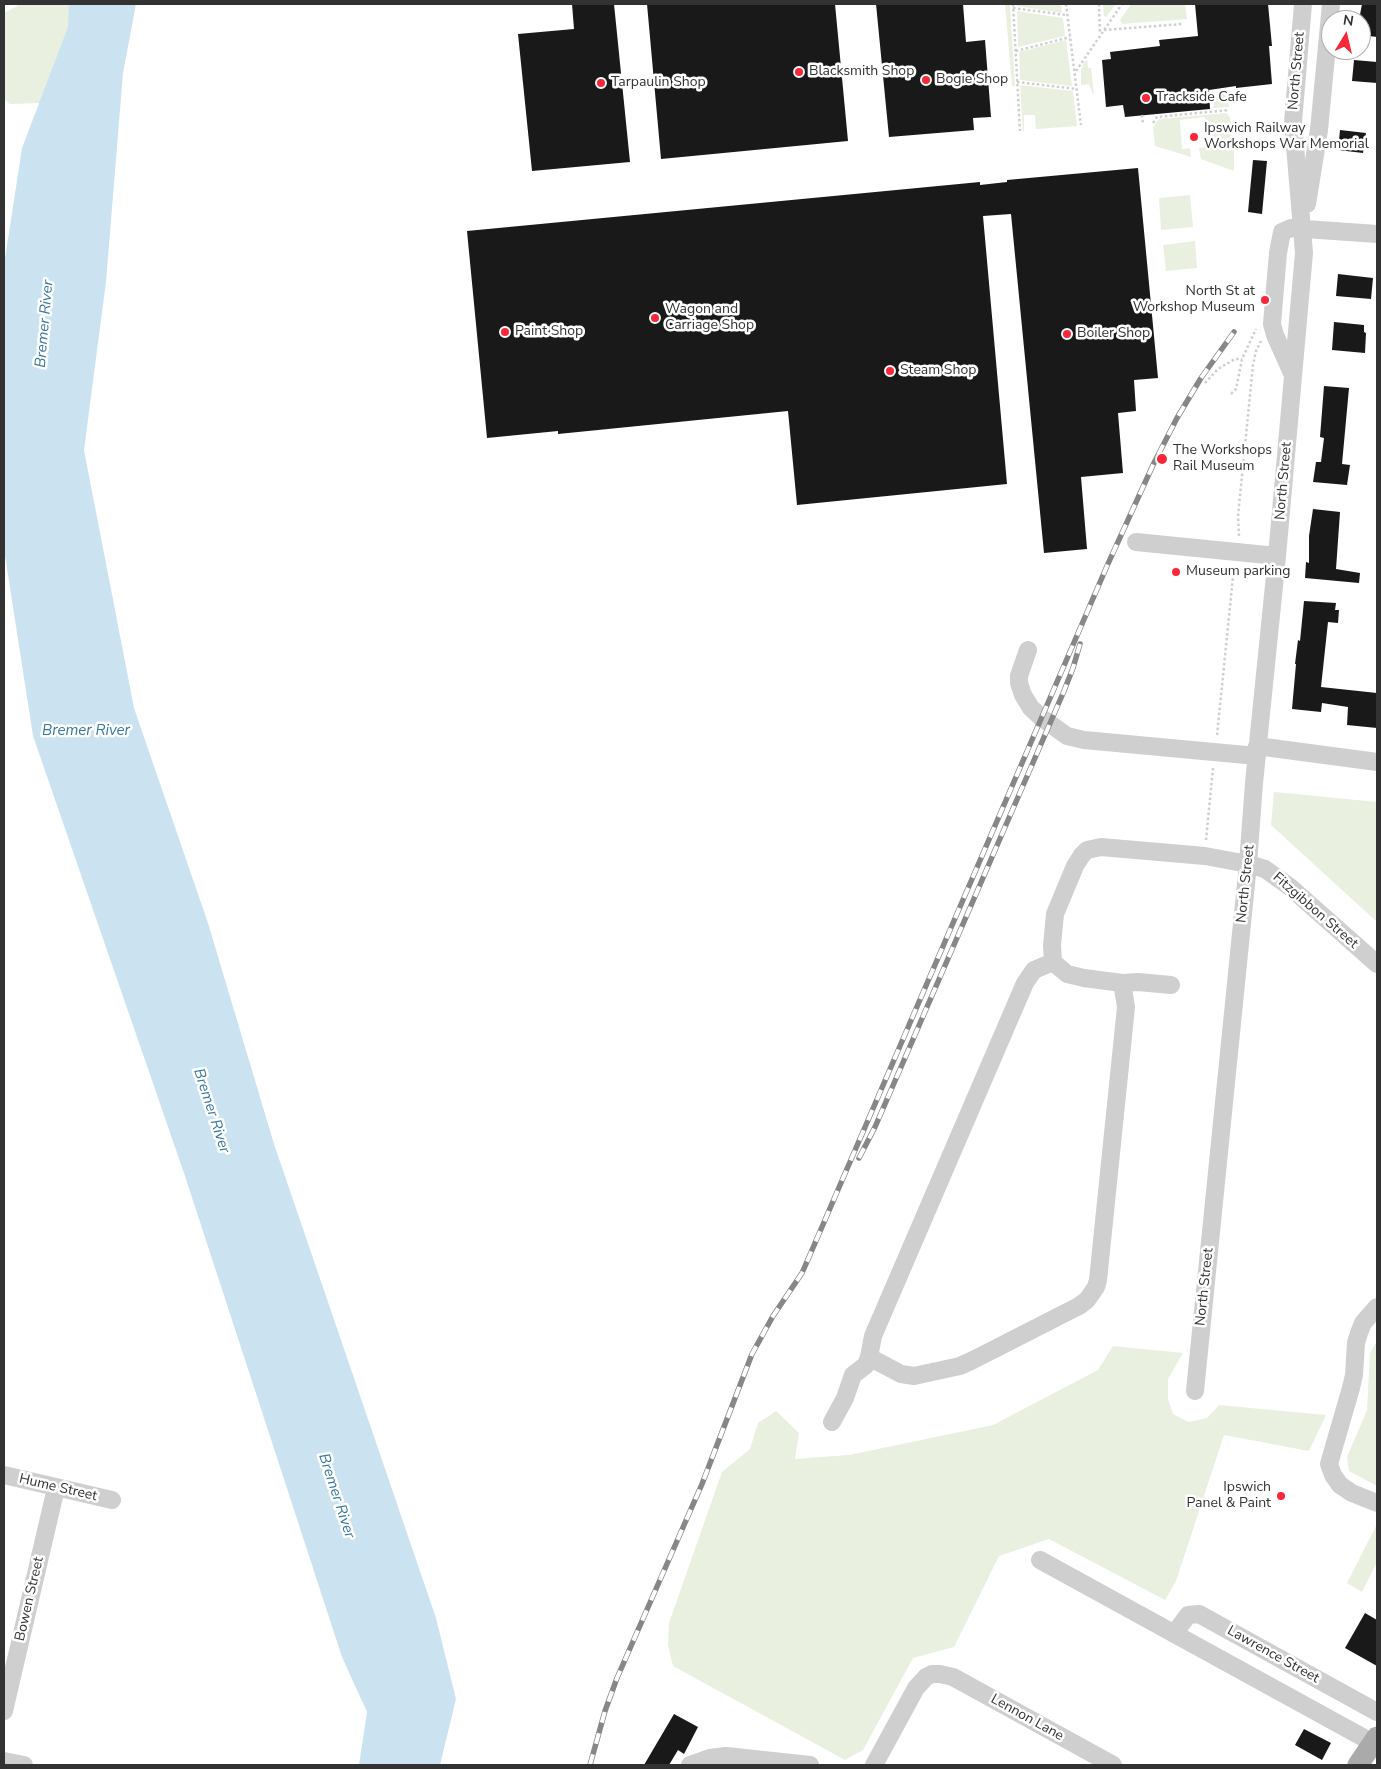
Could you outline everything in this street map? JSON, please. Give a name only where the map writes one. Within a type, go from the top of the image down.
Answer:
[{"type":"main road","points":[[1358,1765],[1376,1742]]},
{"type":"street","name":"North Street","points":[[1195,1391],[1248,864],[1304,253],[1293,122],[1303,4]]},
{"type":"street","name":"North Street","points":[[1303,228],[1319,130],[1331,4]]},
{"type":"street","name":"North Street","points":[[1293,377],[1275,334],[1272,319],[1281,234],[1288,228],[1303,228]]},
{"type":"street","points":[[1303,228],[1377,234]]},
{"type":"street","points":[[1136,542],[1277,556]]},
{"type":"street","points":[[1028,650],[1021,669],[1019,683],[1023,695],[1037,713],[1062,733],[1078,739],[1257,751],[1377,762]]},
{"type":"street","name":"Fitzgibbon Street","points":[[1053,962],[1052,945],[1055,914],[1075,866],[1087,850],[1101,847],[1205,856],[1264,869],[1278,878],[1377,964]]},
{"type":"street","points":[[832,1422],[845,1398],[853,1375],[866,1365],[873,1336],[1025,984],[1034,970],[1053,962],[1067,974],[1084,978],[1122,983],[1138,982],[1171,985]]},
{"type":"street","points":[[869,1357],[901,1374],[914,1376],[960,1366],[1009,1343],[1079,1306],[1092,1294],[1098,1280],[1126,1007],[1122,983]]},
{"type":"street","points":[[1377,1307],[1363,1323],[1359,1333],[1356,1343],[1354,1375],[1329,1464],[1333,1475],[1340,1485],[1352,1493],[1377,1503]]},
{"type":"street","name":"Hume Street","points":[[4,1475],[112,1500]]},
{"type":"street","name":"Bowen Street","points":[[4,1711],[56,1488]]},
{"type":"street","name":"Lawrence Street","points":[[1040,1560],[1326,1717],[1376,1742]]},
{"type":"street","name":"Lawrence Street","points":[[1174,1634],[1188,1615],[1199,1614],[1377,1712]]},
{"type":"street","name":"Lennon Lane","points":[[874,1765],[916,1688],[929,1676],[940,1674],[953,1677],[1113,1765]]},
{"type":"street","points":[[1326,1717],[1335,1715],[1341,1710],[1343,1701],[1340,1692]]},
{"type":"street","points":[[690,1765],[710,1758],[726,1756],[807,1765]]},
{"type":"street","points":[[4,1761],[24,1765]]},
{"type":"street","points":[[777,1765],[807,1765]]},
{"type":"path","points":[[1066,4],[1081,125]]},
{"type":"path","points":[[1099,4],[1100,36]]},
{"type":"path","points":[[1075,72],[1122,4]]},
{"type":"path","points":[[1020,131],[1013,6],[1067,15]]},
{"type":"path","points":[[1104,30],[1182,24]]},
{"type":"path","points":[[1016,51],[1070,37]]},
{"type":"path","points":[[1018,82],[1076,89]]},
{"type":"path","points":[[1153,123],[1157,117],[1229,110]]},
{"type":"path","points":[[1142,115],[1143,124]]},
{"type":"path","points":[[1231,394],[1236,388],[1242,359],[1259,324]]},
{"type":"path","points":[[1240,541],[1237,526],[1252,365],[1256,351],[1263,338]]},
{"type":"path","points":[[1206,383],[1218,369],[1234,359],[1242,359]]},
{"type":"path","points":[[1216,742],[1233,570],[1237,562]]},
{"type":"path","points":[[1205,856],[1214,759]]},
{"type":"green space","points":[[17,4],[69,4],[69,27],[40,103],[10,104],[4,99],[4,13],[17,6]]},
{"type":"green space","points":[[1005,4],[1010,4],[1015,86],[1012,86]]},
{"type":"green space","points":[[1016,4],[1061,4],[1062,13],[1017,6]]},
{"type":"green space","points":[[1103,4],[1116,4],[1106,17],[1104,16]]},
{"type":"green space","points":[[1131,4],[1185,4],[1187,19],[1122,24],[1120,20]]},
{"type":"green space","points":[[1017,11],[1063,18],[1065,36],[1018,47]]},
{"type":"green space","points":[[1066,40],[1072,86],[1020,80],[1019,52]]},
{"type":"green space","points":[[1087,60],[1088,68],[1091,68],[1094,94],[1089,84],[1081,85],[1081,70]]},
{"type":"green space","points":[[1020,85],[1073,91],[1077,126],[1036,129],[1035,115],[1024,115],[1023,131]]},
{"type":"green space","points":[[1227,93],[1229,107],[1213,108],[1216,95]]},
{"type":"green space","points":[[1226,113],[1230,117],[1234,146],[1234,171],[1201,159],[1199,148],[1207,147],[1205,117],[1180,120],[1182,149],[1190,148],[1191,157],[1155,146],[1153,127],[1159,119]]},
{"type":"green space","points":[[1190,195],[1193,227],[1161,230],[1159,198]]},
{"type":"green space","points":[[1195,241],[1197,268],[1166,271],[1163,245]]},
{"type":"green space","points":[[1274,792],[1377,802],[1377,922],[1271,825]]},
{"type":"green space","points":[[1377,1341],[1377,1486],[1349,1471],[1347,1457],[1367,1410],[1370,1353]]},
{"type":"green space","points":[[1113,1346],[1183,1353],[1168,1379],[1168,1399],[1173,1414],[1189,1422],[1207,1418],[1219,1405],[1326,1415],[1309,1451],[1224,1435],[1176,1581],[1165,1600],[1049,1539],[999,1556],[954,1647],[913,1658],[863,1750],[845,1760],[673,1666],[668,1645],[669,1623],[722,1472],[750,1449],[758,1423],[776,1411],[799,1433],[795,1459],[849,1455],[993,1425],[1098,1370]]},
{"type":"green space","points":[[1377,1524],[1377,1562],[1362,1592],[1347,1583]]},
{"type":"water","name":"Bremer River","points":[[69,4],[136,4],[123,73],[106,282],[84,450],[134,708],[208,923],[274,1144],[436,1618],[456,1699],[440,1765],[359,1765],[367,1712],[342,1657],[185,1176],[33,736],[4,549],[4,265],[22,148],[68,27]]},
{"type":"building","points":[[572,4],[614,4],[630,162],[532,171],[518,34],[574,29]]},
{"type":"building","points":[[647,4],[835,4],[848,141],[661,159]]},
{"type":"building","name":"Bogie Shop","points":[[876,4],[963,4],[966,42],[985,40],[991,117],[973,118],[974,130],[889,137]]},
{"type":"building","points":[[1195,4],[1268,4],[1272,46],[1269,46],[1272,84],[1209,90],[1210,109],[1125,117],[1123,105],[1106,107],[1102,60],[1111,59],[1110,52],[1160,46],[1159,40],[1198,36]]},
{"type":"building","points":[[1362,4],[1377,4],[1377,37],[1371,36],[1371,10],[1361,10]]},
{"type":"building","points":[[1354,60],[1377,62],[1377,83],[1352,81]]},
{"type":"building","points":[[1340,130],[1366,133],[1363,153],[1338,150]]},
{"type":"building","points":[[1253,160],[1267,161],[1262,214],[1248,212]]},
{"type":"building","points":[[1138,168],[1158,378],[1134,380],[1136,411],[1118,413],[1123,473],[1081,477],[1087,549],[1044,553],[1011,214],[983,216],[1007,484],[797,505],[788,411],[558,434],[558,431],[487,438],[467,231],[980,182],[980,185],[1007,182],[1007,180]]},
{"type":"building","points":[[1338,274],[1373,278],[1371,299],[1336,296]]},
{"type":"building","points":[[1334,322],[1364,325],[1364,332],[1366,333],[1365,353],[1332,350]]},
{"type":"building","points":[[1324,386],[1349,388],[1342,464],[1350,465],[1347,485],[1313,482],[1316,462],[1321,462],[1324,438],[1320,437]]},
{"type":"building","points":[[1313,509],[1340,512],[1336,569],[1360,573],[1359,583],[1305,578],[1306,562],[1309,563],[1309,536]]},
{"type":"building","points":[[1304,601],[1336,603],[1335,610],[1339,610],[1338,623],[1328,622],[1321,687],[1377,693],[1377,728],[1347,725],[1348,707],[1322,703],[1321,712],[1292,709],[1295,664],[1298,640],[1300,641]]},
{"type":"building","points":[[1365,1613],[1377,1620],[1377,1666],[1345,1648]]},
{"type":"building","points":[[674,1714],[698,1727],[684,1754],[678,1750],[669,1765],[644,1765]]},
{"type":"building","points":[[1304,1729],[1331,1743],[1322,1760],[1295,1745]]},
{"type":"railway","points":[[590,1765],[605,1711],[617,1678],[702,1484],[752,1354],[773,1316],[802,1273],[1107,566],[1153,465],[1177,418],[1201,378],[1234,332]]},
{"type":"railway","points":[[859,1158],[875,1127],[1064,691],[1080,644]]},
{"type":"place","name":"Blacksmith Shop","points":[[799,72]]},
{"type":"place","name":"Bogie Shop","points":[[926,80]]},
{"type":"place","name":"Tarpaulin Shop","points":[[601,83]]},
{"type":"place","name":"Trackside Cafe","points":[[1146,98]]},
{"type":"place","name":"Ipswich Railway Workshops War Memorial","points":[[1194,137]]},
{"type":"place","name":"North St at Workshop Museum","points":[[1265,300]]},
{"type":"place","name":"Wagon and Carriage Shop","points":[[655,318]]},
{"type":"place","name":"Paint Shop","points":[[505,332]]},
{"type":"place","name":"Boiler Shop","points":[[1067,334]]},
{"type":"place","name":"Steam Shop","points":[[890,371]]},
{"type":"place","name":"The Workshops Rail Museum","points":[[1162,459]]},
{"type":"place","name":"Museum parking","points":[[1176,572]]},
{"type":"place","name":"Ipswich Panel & Paint","points":[[1281,1496]]}]
